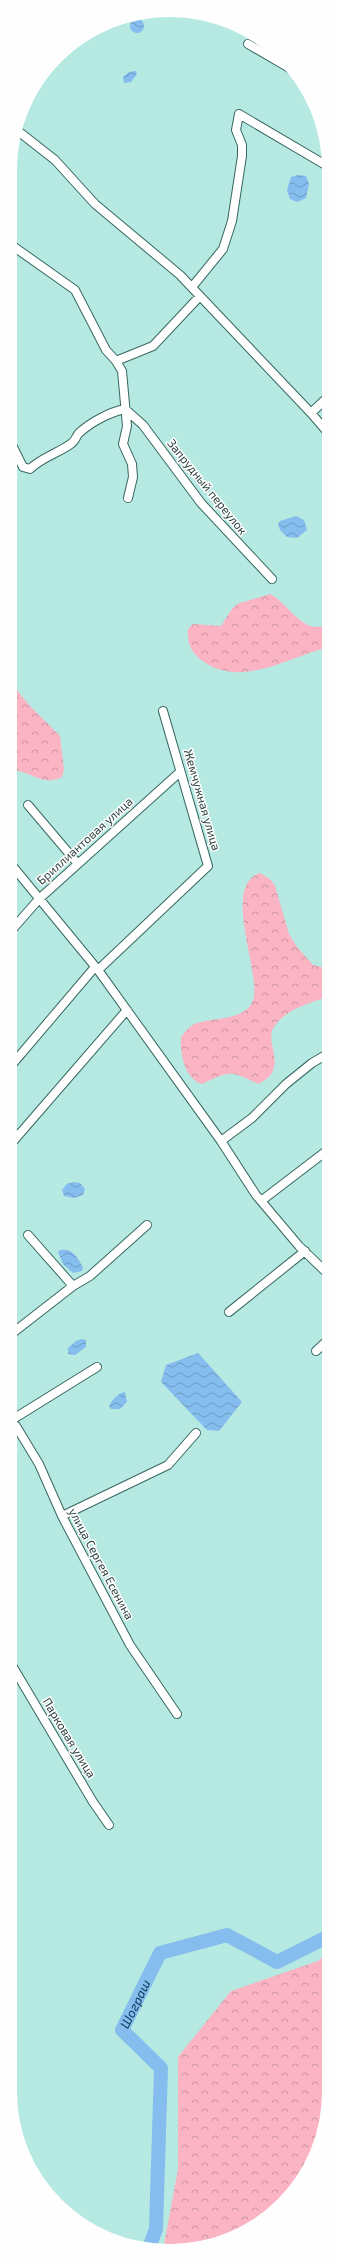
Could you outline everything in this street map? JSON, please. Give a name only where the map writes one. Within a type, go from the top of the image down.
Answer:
[{"type":"street","points":[[248,44],[274,59]]},
{"type":"street","points":[[192,287],[223,249],[232,221],[242,156],[242,145],[236,130],[239,114],[322,163]]},
{"type":"street","points":[[21,134],[55,160],[95,204],[192,287],[322,426]]},
{"type":"street","points":[[17,249],[75,290],[106,350],[116,361],[122,371],[127,426],[123,444],[132,464],[133,477],[128,498]]},
{"type":"street","points":[[116,361],[153,346],[200,296]]},
{"type":"street","points":[[311,413],[322,403]]},
{"type":"street","points":[[17,454],[24,467],[30,469],[35,464],[72,442],[77,434],[91,424],[116,411],[125,409]]},
{"type":"street","name":"Запрудный переулок","points":[[125,409],[143,425],[202,503],[272,580]]},
{"type":"street","name":"Жемчужная улица","points":[[17,1059],[96,968],[208,866],[163,711]]},
{"type":"street","name":"Бриллиантовая улица","points":[[17,924],[39,899],[180,772]]},
{"type":"street","points":[[28,805],[78,864]]},
{"type":"street","points":[[17,872],[96,968],[221,1141],[261,1201],[305,1252],[322,1268]]},
{"type":"street","points":[[17,1137],[127,1010]]},
{"type":"street","points":[[221,1141],[252,1118],[286,1084],[312,1063],[322,1057]]},
{"type":"street","points":[[261,1201],[322,1154]]},
{"type":"street","points":[[17,1330],[73,1286],[90,1276],[147,1225]]},
{"type":"street","points":[[28,1235],[73,1286]]},
{"type":"street","points":[[230,1312],[305,1252]]},
{"type":"street","points":[[316,1351],[322,1345]]},
{"type":"street","points":[[17,1417],[97,1367]]},
{"type":"street","name":"улица Сергея Есенина","points":[[17,1427],[26,1440],[62,1516],[130,1645],[177,1714]]},
{"type":"street","points":[[62,1516],[168,1465],[196,1433]]},
{"type":"street","name":"Парковая улица","points":[[17,1674],[93,1802],[109,1825]]},
{"type":"green space","points":[[270,594],[304,623],[312,626],[322,626],[322,649],[266,668],[250,671],[234,672],[219,669],[204,662],[196,655],[189,643],[188,629],[193,624],[221,626],[237,604]]},
{"type":"green space","points":[[17,690],[29,705],[60,736],[64,770],[62,777],[54,780],[41,779],[24,772],[17,771]]},
{"type":"green space","points":[[260,873],[271,880],[275,886],[289,934],[297,947],[313,965],[322,967],[322,999],[295,1009],[278,1021],[272,1033],[275,1064],[273,1071],[268,1078],[258,1084],[241,1076],[230,1074],[202,1084],[196,1081],[187,1071],[182,1057],[181,1037],[192,1025],[205,1021],[231,1017],[246,1010],[251,1004],[254,996],[254,983],[243,910],[244,893],[249,881]]},
{"type":"green space","points":[[322,1958],[322,2101],[317,2131],[302,2168],[284,2192],[270,2206],[246,2224],[209,2239],[189,2243],[164,2244],[178,2169],[178,2057],[231,1991],[318,1961]]},
{"type":"water","points":[[141,20],[144,23],[144,29],[140,33],[134,33],[130,29],[131,22]]},
{"type":"water","points":[[136,71],[137,74],[131,82],[124,83],[123,77],[129,72]]},
{"type":"water","points":[[298,175],[306,176],[309,184],[306,198],[297,202],[290,199],[287,190],[291,177]]},
{"type":"water","points":[[296,516],[304,520],[307,530],[297,538],[287,537],[280,530],[278,524],[280,521]]},
{"type":"water","points":[[73,1182],[80,1183],[85,1189],[83,1195],[74,1198],[64,1196],[62,1190],[67,1184]]},
{"type":"water","points":[[60,1250],[68,1250],[74,1254],[83,1267],[82,1271],[73,1273],[63,1264],[58,1252]]},
{"type":"water","points":[[82,1339],[86,1340],[86,1347],[75,1355],[68,1354],[68,1348],[76,1341]]},
{"type":"water","points":[[198,1353],[242,1402],[219,1431],[207,1430],[161,1382],[166,1365]]},
{"type":"water","points":[[125,1392],[127,1402],[120,1409],[111,1409],[109,1406],[114,1399],[118,1395]]},
{"type":"waterway","name":"Шограш","points":[[151,2243],[156,2229],[161,2068],[122,2030],[160,1953],[227,1935],[277,1962],[322,1940]]}]
